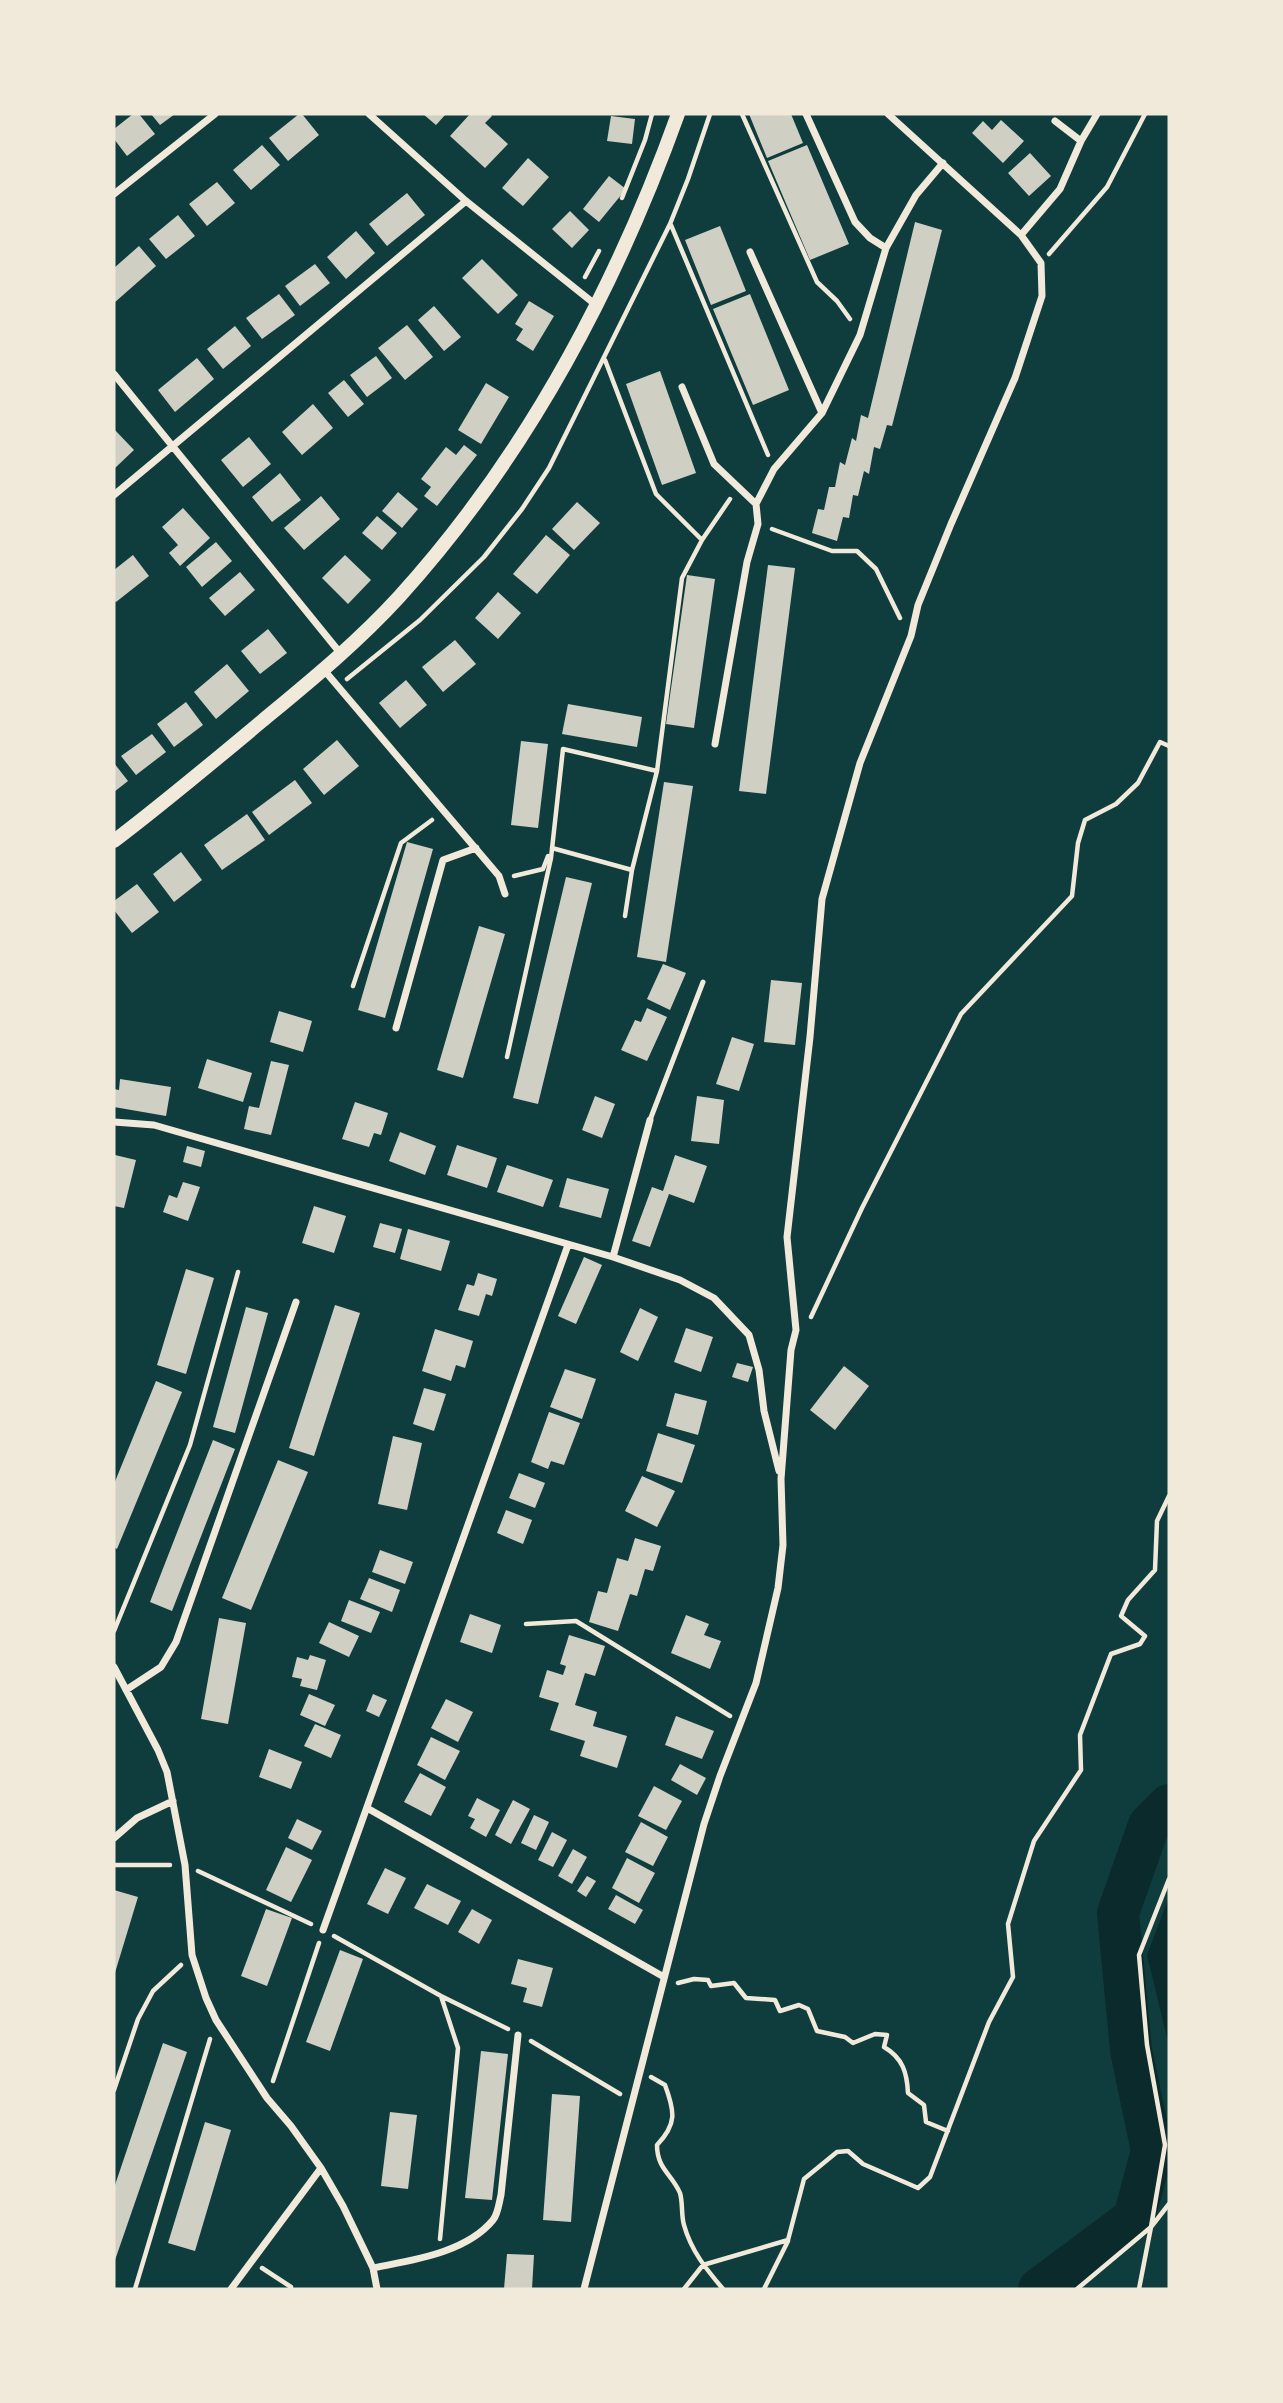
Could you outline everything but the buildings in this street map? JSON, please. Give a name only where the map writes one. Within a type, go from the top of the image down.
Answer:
[{"type":"main road","points":[[114,842],[324,670],[398,598],[465,515],[513,449],[551,389],[596,305],[641,211],[678,114]]},
{"type":"street","points":[[114,194],[215,114]]},
{"type":"street","points":[[369,114],[466,201],[596,305]]},
{"type":"street","points":[[806,114],[855,222],[870,238],[886,248]]},
{"type":"street","points":[[584,2289],[704,1824],[756,1683],[778,1588],[783,1545],[781,1479],[791,1350],[796,1330],[787,1237],[810,1038],[822,899],[860,762],[911,636],[918,605],[1015,378],[1042,296],[1041,263],[1021,235],[888,114]]},
{"type":"street","points":[[1021,235],[1060,189],[1081,141],[1097,114]]},
{"type":"street","points":[[1055,121],[1081,141]]},
{"type":"street","points":[[715,744],[747,562],[758,524],[756,504],[774,469],[822,413],[860,335],[886,248],[916,195],[943,163]]},
{"type":"street","points":[[114,495],[466,201]]},
{"type":"street","points":[[750,252],[822,413]]},
{"type":"street","points":[[114,374],[341,654]]},
{"type":"street","points":[[682,387],[714,464],[756,504]]},
{"type":"street","points":[[324,670],[499,876],[505,894]]},
{"type":"street","points":[[396,1028],[443,860],[476,848]]},
{"type":"street","points":[[613,1257],[650,1120]]},
{"type":"street","points":[[114,1122],[154,1125],[613,1257],[680,1280],[714,1298],[749,1335],[759,1370],[764,1411],[781,1479]]},
{"type":"street","points":[[323,1930],[568,1245]]},
{"type":"street","points":[[126,1690],[161,1668],[176,1642],[296,1302]]},
{"type":"street","points":[[114,1667],[167,1772],[185,1865],[192,1955],[206,1998],[216,2020],[267,2098],[321,2168],[373,2268],[377,2289]]},
{"type":"street","points":[[114,1838],[129,1824],[173,1801]]},
{"type":"street","points":[[367,1808],[664,1977]]},
{"type":"street","points":[[373,2268],[438,2254],[476,2235],[495,2219],[501,2195],[518,2035]]},
{"type":"street","points":[[231,2289],[321,2168]]},
{"type":"lane","points":[[650,1120],[703,982]]},
{"type":"path","points":[[621,200],[645,140],[652,114]]},
{"type":"path","points":[[742,114],[817,282],[837,301],[860,335]]},
{"type":"path","points":[[1041,263],[1107,187],[1145,114]]},
{"type":"path","points":[[670,224],[774,469]]},
{"type":"path","points":[[578,290],[601,247]]},
{"type":"path","points":[[605,358],[656,494],[702,540]]},
{"type":"path","points":[[625,916],[632,870],[657,771],[682,578],[702,540],[738,486]]},
{"type":"path","points":[[758,524],[832,551],[857,551],[876,569],[911,636]]},
{"type":"path","points":[[796,1330],[807,1326],[862,1208],[961,1014],[1072,896],[1078,843],[1085,820],[1116,804],[1138,783],[1160,742],[1169,746]]},
{"type":"path","points":[[507,1057],[552,848],[563,749],[657,771]]},
{"type":"path","points":[[353,986],[401,843],[444,811]]},
{"type":"path","points":[[552,848],[632,870]]},
{"type":"path","points":[[499,876],[522,876],[543,869],[552,848]]},
{"type":"path","points":[[114,1631],[190,1445],[238,1272]]},
{"type":"path","points":[[764,2289],[788,2240],[804,2179],[836,2152],[848,2151],[863,2164],[918,2188],[930,2177],[989,2022],[1013,1977],[1008,1924],[1034,1841],[1081,1770],[1080,1735],[1111,1654],[1140,1644],[1145,1636],[1121,1616],[1128,1600],[1155,1570],[1157,1521],[1169,1496]]},
{"type":"path","points":[[526,1624],[576,1621],[740,1722]]},
{"type":"path","points":[[114,1865],[185,1865],[323,1930],[441,1996],[569,2061],[613,2091],[634,2098]]},
{"type":"path","points":[[1139,2289],[1164,2145],[1147,2045],[1139,1955],[1169,1879]]},
{"type":"path","points":[[267,2098],[323,1930]]},
{"type":"path","points":[[114,2090],[138,2019],[153,1992],[192,1955]]},
{"type":"path","points":[[677,1983],[694,1979],[708,1980],[711,1986],[734,1983],[747,1998],[775,2000],[780,2011],[799,2005],[808,2009],[817,2031],[845,2037],[853,2043],[875,2034],[887,2035],[884,2047],[892,2051],[907,2070],[908,2093],[924,2105],[926,2122],[948,2131]]},
{"type":"path","points":[[438,2254],[458,2048],[441,1996]]},
{"type":"path","points":[[135,2289],[216,2020]]},
{"type":"path","points":[[665,2085],[673,2117],[668,2134],[657,2145],[657,2156],[680,2193],[684,2226],[697,2258],[723,2289]]},
{"type":"path","points":[[1077,2289],[1151,2227],[1169,2204]]},
{"type":"path","points":[[684,2289],[703,2265],[788,2240]]},
{"type":"path","points":[[251,2261],[290,2287]]},
{"type":"water","points":[[1169,1897],[1169,2046],[1147,1955]]},
{"type":"waterway","points":[[1039,2289],[1134,2218],[1152,2151],[1131,2050],[1118,1913],[1149,1825],[1169,1805]]}]
